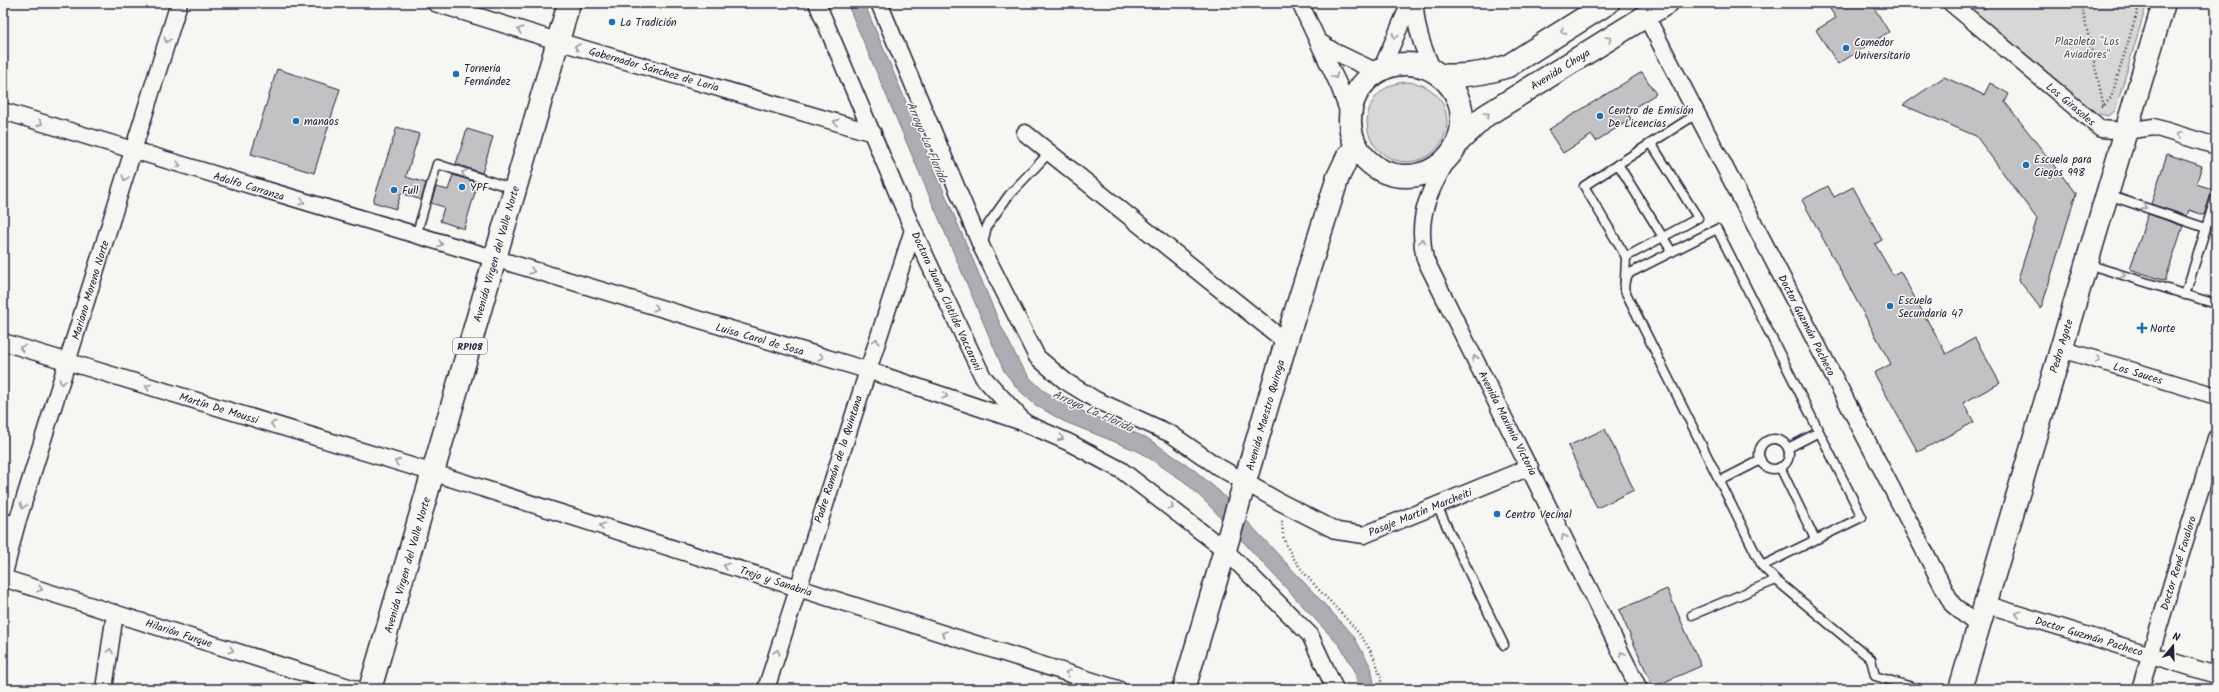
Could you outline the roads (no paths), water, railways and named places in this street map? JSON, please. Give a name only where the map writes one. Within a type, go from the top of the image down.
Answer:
[{"type":"main road","name":"Avenida Virgen del Valle Norte","points":[[370,689],[434,473],[569,3]]},
{"type":"main road","points":[[1437,73],[1470,75],[1490,72],[1508,66],[1608,3]]},
{"type":"main road","name":"Avenida Choya","points":[[1455,147],[1485,116],[1667,3]]},
{"type":"main road","name":"Pedro Agote","points":[[1960,689],[1984,604],[2164,3]]},
{"type":"main road","points":[[1408,64],[1422,66],[1437,73],[1452,88],[1460,105],[1462,123],[1455,147],[1440,165],[1426,172],[1410,176],[1394,174],[1380,169],[1367,160],[1357,147],[1351,132],[1350,116],[1358,91],[1366,80],[1379,71],[1394,65],[1408,64]]},
{"type":"main road","name":"Avenida Maestro Quiroga","points":[[1184,689],[1286,342],[1338,177],[1348,156],[1357,147]]},
{"type":"street","name":"Mariano Moreno Norte","points":[[3,578],[10,524],[68,362],[179,3]]},
{"type":"street","name":"Gobernador Sánchez de Loria","points":[[435,3],[557,42],[874,133]]},
{"type":"street","name":"Doctora Juana Clotilde Vaccaroni","points":[[817,3],[874,133],[913,230],[983,377],[1025,422],[1068,442],[1121,470],[1228,543],[1310,635],[1335,689]]},
{"type":"street","name":"Pasaje Martín Marcheiti","points":[[879,3],[982,248],[1037,357],[1065,381],[1090,396],[1171,434],[1243,491],[1280,502],[1337,532],[1364,534],[1437,506],[1530,467]]},
{"type":"street","points":[[1300,3],[1339,86],[1350,116]]},
{"type":"street","points":[[1318,41],[1333,51],[1379,71],[1410,3]]},
{"type":"street","points":[[1415,3],[1415,15],[1421,40],[1437,73]]},
{"type":"street","name":"Los Girasoles","points":[[1951,3],[2101,128],[2126,131],[2154,127],[2216,146]]},
{"type":"street","name":"Doctor Guzmán Pacheco","points":[[1646,16],[1698,113],[1952,604],[1978,626]]},
{"type":"street","name":"Adolfo Carranza","points":[[3,111],[133,152],[494,260]]},
{"type":"street","points":[[1025,133],[1286,342]]},
{"type":"street","name":"Avenida Maximio Victoria","points":[[1455,147],[1427,199],[1421,238],[1425,259],[1530,467],[1639,689]]},
{"type":"street","name":"Padre Ramón de la Quintana","points":[[766,689],[797,588],[913,230]]},
{"type":"street","name":"Luisa Carol de Sosa","points":[[494,260],[867,370],[1025,422]]},
{"type":"street","name":"Martín De Moussi","points":[[3,342],[434,473]]},
{"type":"street","name":"Los Sauces","points":[[2061,349],[2216,396]]},
{"type":"street","name":"Doctor René Favaloro","points":[[2140,689],[2216,438]]},
{"type":"street","name":"Trejo y Sanabria","points":[[434,473],[1118,689]]},
{"type":"street","name":"Hilarión Furque","points":[[3,578],[355,689]]},
{"type":"street","name":"Doctor Guzmán Pacheco","points":[[1984,604],[2216,675]]},
{"type":"street","points":[[104,689],[116,613]]},
{"type":"lane","points":[[1698,113],[1584,186],[1626,257],[1624,289],[1627,297],[1762,566],[1776,580],[1871,659],[1875,676],[1919,689]]},
{"type":"lane","points":[[1626,257],[1698,218],[1651,143]]},
{"type":"lane","points":[[982,248],[987,226],[1009,195],[1050,152]]},
{"type":"lane","points":[[416,236],[437,164],[515,190]]},
{"type":"lane","points":[[1618,164],[1672,252]]},
{"type":"lane","points":[[2106,195],[2206,228]]},
{"type":"lane","points":[[2184,294],[2216,196]]},
{"type":"lane","points":[[1625,280],[1630,273],[1716,229],[1862,518],[1762,566]]},
{"type":"lane","points":[[2086,263],[2216,304]]},
{"type":"lane","points":[[1788,448],[1818,432]]},
{"type":"lane","points":[[1768,440],[1782,441],[1788,448],[1789,457],[1780,467],[1771,468],[1761,460],[1759,450],[1764,442],[1768,440]]},
{"type":"lane","points":[[1720,481],[1761,460]]},
{"type":"lane","points":[[1780,467],[1816,539]]},
{"type":"lane","points":[[1437,506],[1504,645]]},
{"type":"lane","points":[[1692,616],[1776,580]]},
{"type":"place","name":"La Tradición","points":[[612,22]]},
{"type":"place","name":"Comedor Universitario","points":[[1846,48]]},
{"type":"place","name":"Torneria Fernández","points":[[456,74]]},
{"type":"place","name":"Centro de Emisión De Licencias","points":[[1600,116]]},
{"type":"place","name":"manaos","points":[[296,121]]},
{"type":"place","name":"Escuela para Ciegos 998","points":[[2026,165]]},
{"type":"place","name":"YPF","points":[[462,187]]},
{"type":"place","name":"Full","points":[[394,190]]},
{"type":"place","name":"Escuela Secundaria 47","points":[[1890,306]]},
{"type":"place","name":"Norte","points":[[2142,328]]},
{"type":"place","name":"Centro Vecinal","points":[[1497,514]]},
{"type":"park label","name":"Plazoleta \"Los Aviadores\"","points":[[2087,47]]},
{"type":"water label","name":"Arroyo La Florida","points":[[927,142]]},
{"type":"water label","name":"Arroyo La Florida","points":[[1093,411]]}]
